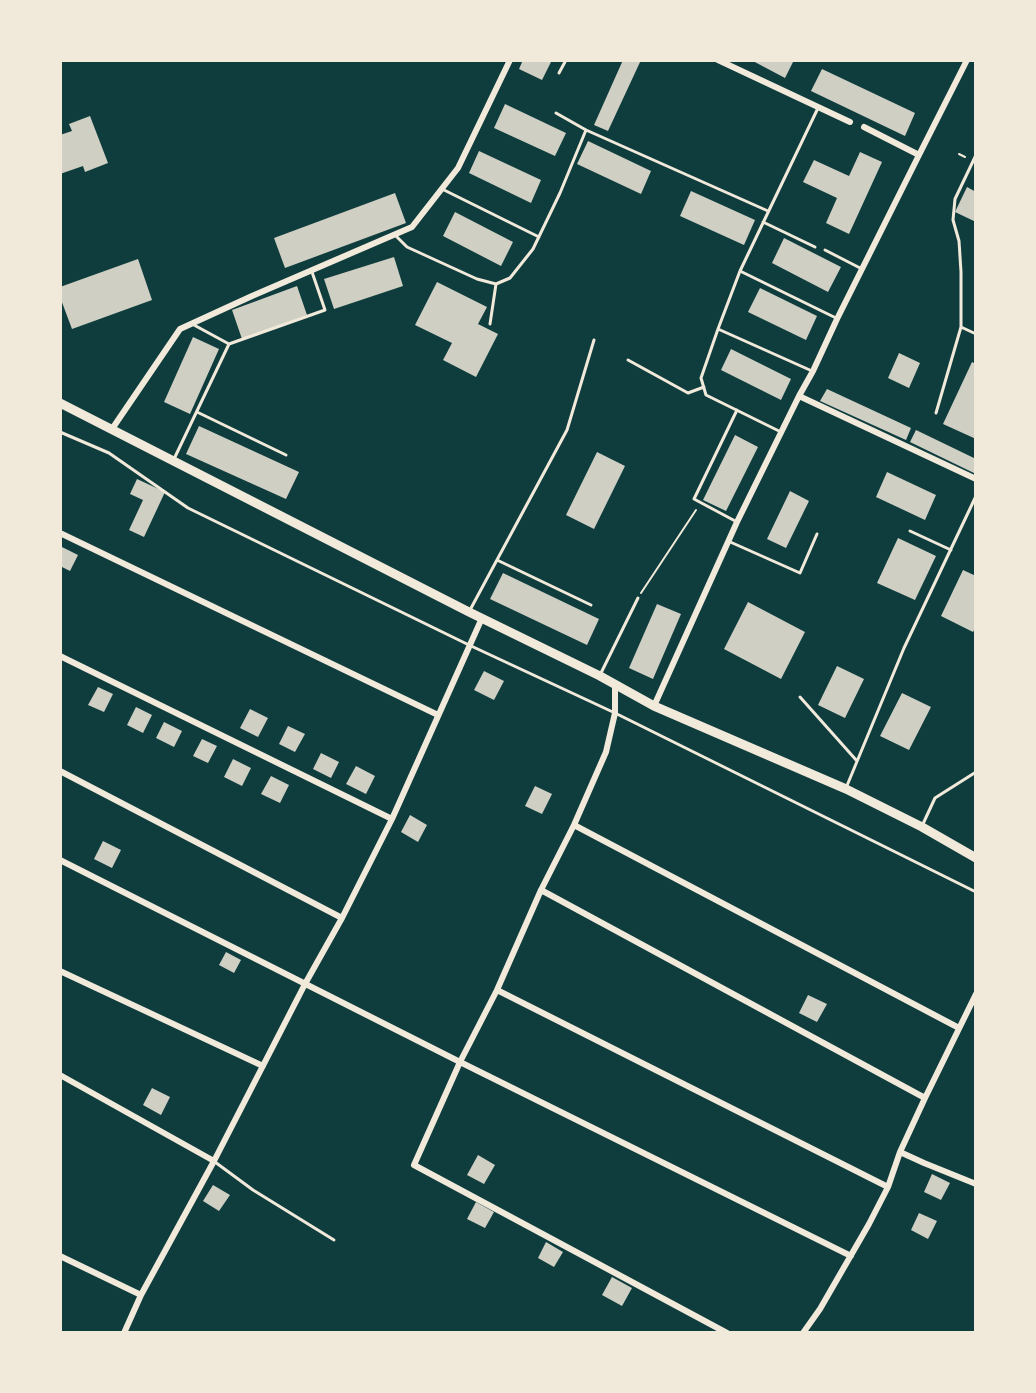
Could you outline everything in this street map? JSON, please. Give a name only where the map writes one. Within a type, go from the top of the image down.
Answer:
[{"type":"main road","points":[[60,403],[469,612],[600,676],[654,706],[846,789],[922,827],[976,858]]},
{"type":"street","points":[[111,429],[180,329],[412,227],[458,168],[510,60]]},
{"type":"street","points":[[718,60],[850,122]]},
{"type":"street","points":[[654,706],[737,522],[967,60]]},
{"type":"street","points":[[864,127],[919,155]]},
{"type":"street","points":[[799,396],[976,479]]},
{"type":"street","points":[[60,533],[438,715]]},
{"type":"street","points":[[124,1333],[141,1295],[214,1161],[392,819],[482,618]]},
{"type":"street","points":[[60,657],[392,819]]},
{"type":"street","points":[[615,685],[615,713],[606,752],[414,1165],[727,1333]]},
{"type":"street","points":[[60,771],[342,918]]},
{"type":"street","points":[[574,825],[959,1028]]},
{"type":"street","points":[[60,860],[851,1256]]},
{"type":"street","points":[[541,890],[925,1098]]},
{"type":"street","points":[[60,971],[263,1066]]},
{"type":"street","points":[[497,990],[888,1186]]},
{"type":"street","points":[[803,1333],[820,1309],[869,1224],[888,1186],[900,1152],[925,1098],[976,994]]},
{"type":"street","points":[[60,1075],[214,1161]]},
{"type":"street","points":[[900,1152],[976,1184]]},
{"type":"street","points":[[60,1256],[141,1295]]},
{"type":"lane","points":[[559,73],[566,60]]},
{"type":"lane","points":[[781,432],[706,395],[701,378],[740,272],[819,107]]},
{"type":"lane","points":[[556,113],[586,130],[768,211]]},
{"type":"lane","points":[[395,235],[407,247],[477,279],[496,284],[510,278],[533,249],[560,193],[586,130]]},
{"type":"lane","points":[[936,413],[961,327],[962,272],[959,241],[953,220],[955,199],[976,155]]},
{"type":"lane","points":[[442,189],[538,237]]},
{"type":"lane","points":[[762,222],[816,247]]},
{"type":"lane","points":[[825,250],[862,268]]},
{"type":"lane","points":[[174,461],[229,344],[325,310],[312,270]]},
{"type":"lane","points":[[740,272],[837,319]]},
{"type":"lane","points":[[490,324],[496,284]]},
{"type":"lane","points":[[192,324],[229,344]]},
{"type":"lane","points":[[961,327],[976,334]]},
{"type":"lane","points":[[718,329],[813,371]]},
{"type":"lane","points":[[469,612],[567,430],[594,340]]},
{"type":"lane","points":[[628,360],[688,393],[704,387]]},
{"type":"lane","points":[[737,411],[694,499],[737,522]]},
{"type":"lane","points":[[197,412],[286,455]]},
{"type":"lane","points":[[60,432],[109,453],[188,508],[469,645],[615,713],[976,892]]},
{"type":"lane","points":[[846,789],[904,648],[976,496]]},
{"type":"lane","points":[[910,531],[951,550]]},
{"type":"lane","points":[[728,542],[800,573],[817,534]]},
{"type":"lane","points":[[497,560],[591,605]]},
{"type":"lane","points":[[600,676],[638,598]]},
{"type":"lane","points":[[800,697],[857,761]]},
{"type":"lane","points":[[922,827],[935,798],[976,772]]},
{"type":"lane","points":[[214,1161],[253,1190],[334,1240]]},
{"type":"path","points":[[638,598],[701,502]]},
{"type":"building","points":[[523,60],[552,60],[542,80],[519,69]]},
{"type":"building","points":[[623,60],[641,60],[608,131],[594,125]]},
{"type":"building","points":[[751,60],[794,60],[785,78]]},
{"type":"building","points":[[822,69],[915,113],[905,136],[811,91]]},
{"type":"building","points":[[505,104],[566,133],[555,156],[494,128]]},
{"type":"building","points":[[90,116],[108,163],[85,172],[83,166],[60,174],[60,135],[72,131],[69,124]]},
{"type":"building","points":[[588,141],[651,171],[641,194],[577,164]]},
{"type":"building","points":[[479,151],[541,180],[531,203],[469,173]]},
{"type":"building","points":[[860,152],[882,162],[849,234],[826,223],[837,198],[803,182],[814,160],[849,176]]},
{"type":"building","points":[[967,187],[976,192],[976,222],[955,212]]},
{"type":"building","points":[[691,191],[755,220],[744,245],[680,216]]},
{"type":"building","points":[[395,193],[406,223],[285,268],[274,238]]},
{"type":"building","points":[[455,212],[513,242],[501,266],[443,236]]},
{"type":"building","points":[[784,238],[841,267],[828,292],[772,263]]},
{"type":"building","points":[[394,257],[403,286],[334,309],[324,279]]},
{"type":"building","points":[[138,259],[152,300],[72,329],[60,297],[60,287]]},
{"type":"building","points":[[437,282],[487,307],[478,324],[498,334],[476,377],[443,360],[452,343],[415,325]]},
{"type":"building","points":[[297,286],[307,315],[242,339],[232,310]]},
{"type":"building","points":[[760,288],[817,316],[806,340],[748,312]]},
{"type":"building","points":[[193,337],[219,349],[190,414],[164,402]]},
{"type":"building","points":[[731,349],[791,379],[781,400],[721,370]]},
{"type":"building","points":[[899,353],[920,363],[909,388],[888,378]]},
{"type":"building","points":[[972,362],[976,364],[976,439],[943,424]]},
{"type":"building","points":[[827,389],[911,428],[906,440],[820,401]]},
{"type":"building","points":[[199,426],[299,472],[286,499],[186,454]]},
{"type":"building","points":[[916,430],[976,459],[976,474],[910,442]]},
{"type":"building","points":[[735,435],[758,447],[726,511],[703,500]]},
{"type":"building","points":[[597,452],[625,466],[594,529],[566,515]]},
{"type":"building","points":[[887,472],[936,495],[925,520],[876,497]]},
{"type":"building","points":[[137,479],[165,492],[144,537],[129,530],[143,500],[130,494]]},
{"type":"building","points":[[790,491],[809,501],[786,548],[767,539]]},
{"type":"building","points":[[898,538],[936,556],[915,600],[877,583]]},
{"type":"building","points":[[60,546],[78,555],[70,571],[60,566]]},
{"type":"building","points":[[963,570],[976,576],[976,626],[973,632],[941,616]]},
{"type":"building","points":[[503,573],[599,619],[587,645],[490,599]]},
{"type":"building","points":[[748,602],[805,632],[781,679],[724,649]]},
{"type":"building","points":[[657,604],[681,614],[653,679],[629,668]]},
{"type":"building","points":[[837,666],[864,679],[845,718],[818,705]]},
{"type":"building","points":[[484,671],[504,681],[494,700],[474,690]]},
{"type":"building","points":[[98,687],[113,694],[104,712],[88,705]]},
{"type":"building","points":[[902,693],[931,707],[909,750],[880,736]]},
{"type":"building","points":[[136,707],[152,715],[143,733],[127,725]]},
{"type":"building","points":[[250,709],[268,718],[258,737],[240,728]]},
{"type":"building","points":[[164,722],[182,731],[174,747],[156,738]]},
{"type":"building","points":[[288,726],[305,734],[295,752],[279,744]]},
{"type":"building","points":[[202,739],[217,746],[208,763],[193,756]]},
{"type":"building","points":[[321,753],[339,762],[331,778],[313,769]]},
{"type":"building","points":[[233,759],[251,768],[242,786],[224,777]]},
{"type":"building","points":[[356,766],[375,776],[366,794],[346,784]]},
{"type":"building","points":[[271,776],[289,785],[280,803],[261,794]]},
{"type":"building","points":[[535,786],[552,794],[542,814],[525,806]]},
{"type":"building","points":[[410,815],[427,825],[418,842],[401,832]]},
{"type":"building","points":[[103,841],[121,850],[112,868],[94,859]]},
{"type":"building","points":[[226,952],[241,960],[234,973],[219,965]]},
{"type":"building","points":[[808,995],[827,1004],[817,1022],[799,1013]]},
{"type":"building","points":[[152,1088],[170,1097],[161,1115],[143,1105]]},
{"type":"building","points":[[478,1155],[495,1165],[484,1184],[467,1175]]},
{"type":"building","points":[[932,1174],[950,1183],[941,1200],[924,1192]]},
{"type":"building","points":[[213,1185],[230,1195],[219,1211],[203,1201]]},
{"type":"building","points":[[476,1202],[494,1212],[485,1228],[467,1219]]},
{"type":"building","points":[[919,1213],[937,1221],[928,1239],[911,1230]]},
{"type":"building","points":[[546,1242],[563,1252],[554,1267],[538,1258]]},
{"type":"building","points":[[612,1277],[632,1288],[622,1306],[602,1295]]}]
